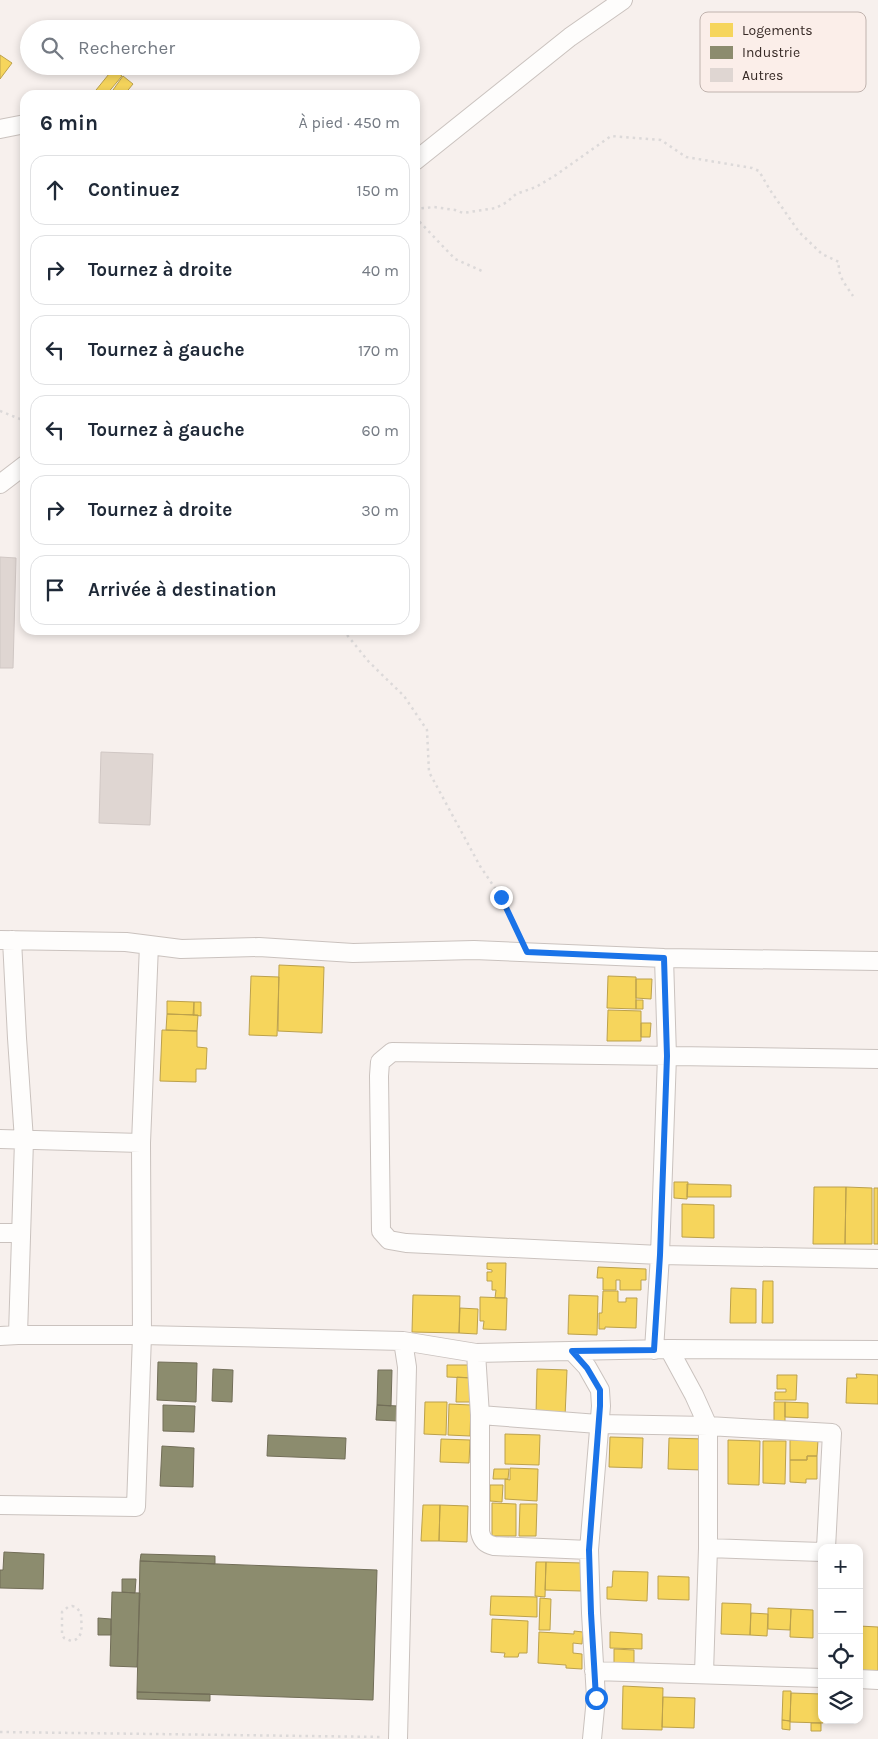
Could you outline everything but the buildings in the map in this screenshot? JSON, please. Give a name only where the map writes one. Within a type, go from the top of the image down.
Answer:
[{"type":"street","points":[[420,157],[570,38],[623,0]]},
{"type":"street","points":[[0,129],[20,125]]},
{"type":"street","points":[[0,484],[20,469]]},
{"type":"street","points":[[18,1335],[24,1140],[8,1038],[6,940],[126,942],[181,949],[260,947],[354,953],[474,950],[664,958],[878,961]]},
{"type":"street","points":[[0,1505],[136,1507],[142,1335],[141,1143],[149,945]]},
{"type":"street","points":[[664,958],[667,1056],[660,1255],[661,1350],[694,1395],[708,1426],[708,1548],[704,1673]]},
{"type":"street","points":[[878,1059],[392,1052],[380,1062],[379,1076],[381,1231],[389,1240],[406,1243],[660,1255],[878,1259]]},
{"type":"street","points":[[0,1139],[141,1143]]},
{"type":"street","points":[[0,1233],[22,1233]]},
{"type":"street","points":[[0,1336],[142,1335],[403,1342],[476,1353],[661,1350],[878,1350]]},
{"type":"street","points":[[398,1738],[407,1367],[403,1342]]},
{"type":"street","points":[[572,1351],[587,1368],[600,1390],[589,1550],[596,1698],[592,1739]]},
{"type":"street","points":[[476,1353],[480,1415],[480,1532],[482,1539],[488,1545],[494,1546],[589,1550]]},
{"type":"street","points":[[480,1415],[598,1424],[708,1426],[832,1433],[826,1544]]},
{"type":"street","points":[[708,1548],[818,1552]]},
{"type":"street","points":[[594,1671],[818,1678]]},
{"type":"street","points":[[863,1679],[878,1680]]},
{"type":"path","points":[[420,209],[455,210],[463,213],[496,208],[516,194],[536,187],[556,175],[611,136],[661,140],[686,157],[752,168],[759,171],[799,232],[822,254],[839,262],[838,270],[853,296]]},
{"type":"path","points":[[420,222],[455,259],[482,271]]},
{"type":"path","points":[[0,411],[20,419]]},
{"type":"path","points":[[347,635],[369,662],[404,696],[427,730],[429,772],[480,866],[501,897],[527,952]]},
{"type":"path","points":[[68,1607],[76,1607],[81,1613],[81,1635],[71,1641],[64,1638],[62,1634],[62,1612],[68,1607]]},
{"type":"path","points":[[0,1732],[398,1738]]},
{"type":"route","points":[[501,897],[527,952],[664,958],[667,1056],[660,1255],[654,1350],[572,1351],[587,1368],[600,1390],[589,1550],[596,1698]]}]
